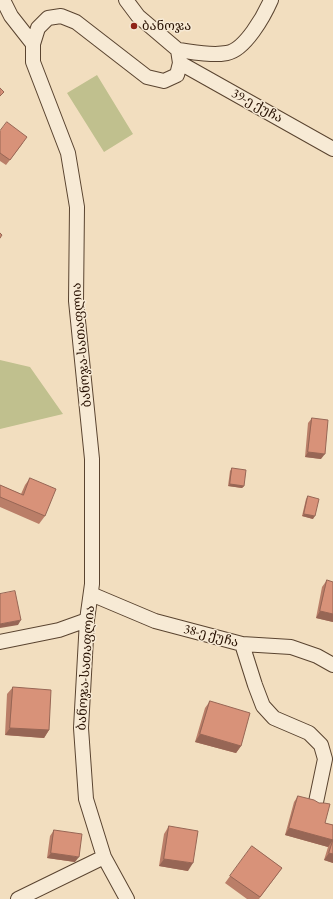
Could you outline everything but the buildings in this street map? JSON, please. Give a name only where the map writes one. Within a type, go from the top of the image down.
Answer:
[{"type":"street","points":[[3,0],[11,16],[32,44]]},
{"type":"street","points":[[126,0],[138,16],[179,56],[229,53],[244,43],[266,11],[271,0]]},
{"type":"street","name":"ბანოჯა-სათაფლია","points":[[127,899],[104,857],[86,800],[81,728],[87,620],[91,594],[92,459],[76,302],[77,206],[68,153],[33,62],[32,44],[38,28],[48,18],[61,16],[76,22],[147,77],[164,81],[177,75],[179,56]]},
{"type":"street","name":"39-ე ქუჩა","points":[[179,56],[333,149]]},
{"type":"street","name":"38-ე ქუჩა","points":[[91,594],[155,621],[242,644],[291,647],[317,656],[333,665]]},
{"type":"street","points":[[0,642],[59,630],[87,620]]},
{"type":"street","points":[[242,644],[263,706],[274,718],[309,733],[321,745],[325,760],[316,802]]},
{"type":"street","points":[[18,899],[104,857]]},
{"type":"green space","points":[[97,75],[133,134],[104,152],[67,93]]},
{"type":"green space","points":[[0,360],[30,367],[63,414],[0,429]]},
{"type":"place","name":"ბანოჯა","points":[[134,26]]}]
